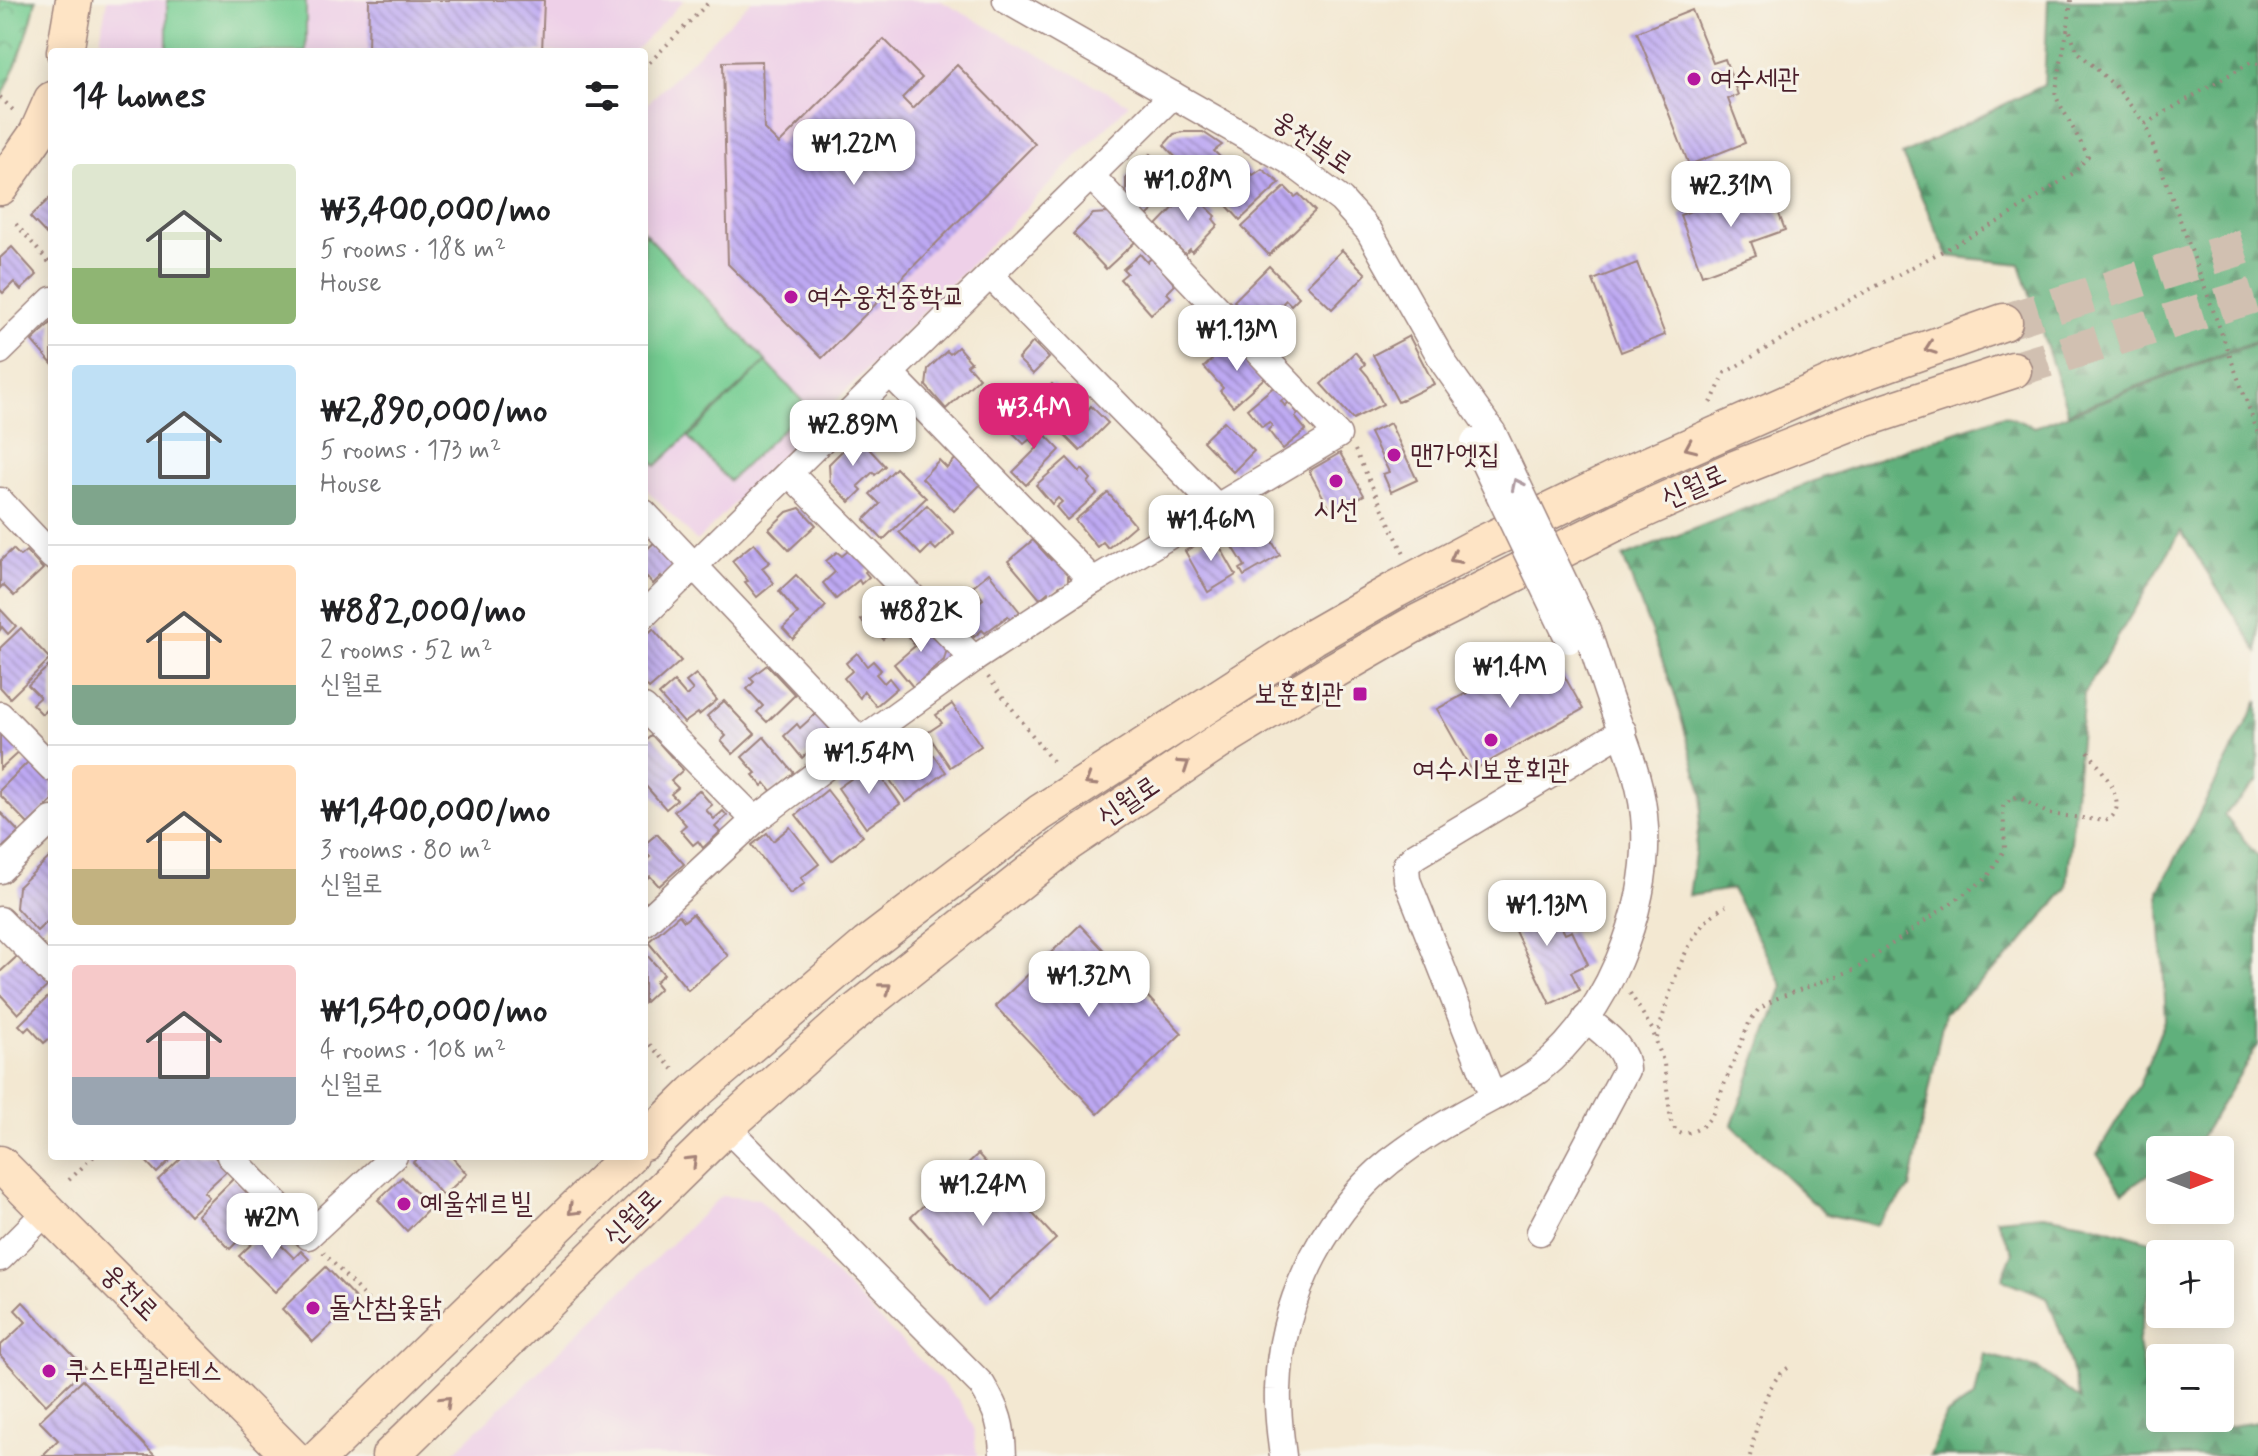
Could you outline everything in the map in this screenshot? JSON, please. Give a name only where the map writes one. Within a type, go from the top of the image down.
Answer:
[{"type":"street","points":[[66,48],[74,0]]},
{"type":"street","name":"웅천북로","points":[[1006,0],[1289,161],[1330,191],[1369,231],[1484,438],[1610,701],[1639,784],[1645,849],[1638,905],[1615,967],[1586,1018],[1546,1064],[1523,1081],[1416,1143],[1383,1167],[1355,1194],[1324,1238],[1298,1292],[1281,1354],[1278,1418],[1283,1456]]},
{"type":"street","points":[[648,611],[1173,95]]},
{"type":"street","points":[[0,187],[37,134],[48,109]]},
{"type":"street","points":[[648,916],[755,820],[974,659],[1093,581],[1338,435],[1091,176]]},
{"type":"street","points":[[990,275],[1216,506]]},
{"type":"street","points":[[0,351],[48,304]]},
{"type":"street","name":"신월로","points":[[648,1138],[694,1093],[867,945],[1040,813],[1313,637],[1478,546],[1614,480],[1840,380],[2004,322]]},
{"type":"street","name":"신월로","points":[[390,1456],[726,1127],[844,1021],[1069,842],[1221,740],[1411,626],[1621,520],[1735,469],[1852,423],[2013,370]]},
{"type":"street","points":[[890,373],[1093,581]]},
{"type":"street","points":[[789,473],[974,659]]},
{"type":"street","points":[[0,501],[47,541]]},
{"type":"street","points":[[648,517],[860,741]]},
{"type":"street","points":[[648,712],[755,820]]},
{"type":"street","points":[[0,715],[48,764]]},
{"type":"street","points":[[1493,1097],[1407,880],[1406,865],[1415,856],[1623,731]]},
{"type":"street","points":[[0,870],[48,824]]},
{"type":"street","points":[[0,920],[48,969]]},
{"type":"street","points":[[1540,1232],[1626,1070],[1621,1050],[1586,1018]]},
{"type":"street","points":[[726,1127],[982,1385],[997,1410],[1003,1456]]},
{"type":"street","points":[[234,1160],[308,1236],[390,1160]]},
{"type":"street","name":"신월로","points":[[320,1456],[625,1160]]},
{"type":"street","name":"웅천로","points":[[0,1164],[291,1456]]},
{"type":"street","points":[[0,1258],[47,1211]]},
{"type":"path","points":[[648,64],[711,0]]},
{"type":"path","points":[[1712,437],[1709,409],[1725,373],[1829,311],[2007,217],[2075,172],[2088,156],[2055,95],[2071,0]]},
{"type":"path","points":[[2068,26],[2077,51],[2117,88],[2145,124],[2258,433]]},
{"type":"path","points":[[2145,124],[2251,62],[2258,64]]},
{"type":"path","points":[[16,224],[48,261]]},
{"type":"path","points":[[1338,435],[1360,457],[1404,554]]},
{"type":"path","points":[[974,659],[1052,761]]},
{"type":"path","points":[[1615,967],[1652,1029],[1668,1079],[1674,1128],[1682,1134],[1696,1131],[1712,1115],[1749,1023],[1758,1010],[1775,999],[1856,969],[1987,878],[2005,849],[2003,807],[2011,798],[2018,797],[2049,814],[2105,821],[2111,818],[2118,807],[2115,793],[2086,748]]},
{"type":"path","points":[[1656,1040],[1674,981],[1699,929],[1713,912],[1726,906]]},
{"type":"path","points":[[648,1043],[673,1069]]},
{"type":"path","points":[[69,1180],[90,1160]]},
{"type":"path","points":[[308,1236],[387,1321]]},
{"type":"path","points":[[1750,1456],[1768,1392],[1778,1376],[1788,1368]]},
{"type":"shaded area","points":[[107,0],[684,0],[638,48],[99,48]]},
{"type":"shaded area","name":"여수웅천중학교","points":[[752,0],[939,0],[1129,104],[697,541],[648,491],[648,103]]},
{"type":"shaded area","points":[[721,1196],[759,1199],[936,1376],[959,1401],[973,1425],[977,1456],[450,1456]]},
{"type":"green space","points":[[0,0],[36,0],[21,52],[0,101]]},
{"type":"green space","points":[[167,0],[306,0],[306,48],[167,48]]},
{"type":"green space","points":[[2048,0],[2258,0],[2258,340],[2068,413],[2020,264],[1948,256],[1902,155],[2044,85]]},
{"type":"green space","points":[[648,236],[766,361],[656,466],[648,457]]},
{"type":"green space","points":[[2258,342],[2258,652],[2181,531],[2084,694],[2067,888],[2015,951],[1944,1014],[1910,1188],[1876,1225],[1825,1214],[1732,1125],[1783,986],[1732,889],[1689,896],[1703,796],[1674,692],[1623,557],[1822,478],[2004,415],[2035,427]]},
{"type":"green space","points":[[766,362],[807,406],[729,481],[688,437]]},
{"type":"green space","points":[[2258,701],[2258,781],[2224,815],[2258,857],[2258,1045],[2202,1136],[2146,1136],[2146,1176],[2123,1192],[2097,1154],[2138,1087],[2166,1018],[2159,891]]},
{"type":"green space","points":[[2043,1215],[2085,1222],[2146,1240],[2146,1307],[2138,1343],[2146,1385],[2146,1432],[2155,1432],[2156,1437],[2190,1432],[2234,1432],[2234,1426],[2258,1422],[2258,1456],[1930,1456],[1945,1416],[1975,1396],[1984,1354],[2039,1369],[2080,1400],[2063,1339],[2047,1297],[2002,1279],[2013,1252],[1996,1219]]},
{"type":"building","points":[[369,0],[544,0],[542,48],[368,48]]},
{"type":"building","name":"여수세관","points":[[1692,10],[1713,63],[1725,59],[1738,95],[1728,99],[1745,143],[1689,165],[1637,32]]},
{"type":"building","points":[[884,39],[922,78],[902,98],[913,109],[957,65],[1035,144],[822,358],[728,264],[723,62],[762,61],[764,129],[779,144]]},
{"type":"building","points":[[1203,132],[1222,145],[1214,151],[1222,159],[1198,181],[1164,145],[1174,134]]},
{"type":"building","points":[[1150,154],[1179,185],[1145,218],[1126,198],[1126,178]]},
{"type":"building","points":[[1242,164],[1253,175],[1262,169],[1280,183],[1240,220],[1213,190]]},
{"type":"building","points":[[1285,187],[1295,197],[1299,194],[1315,211],[1269,255],[1242,227]]},
{"type":"building","points":[[1769,188],[1785,230],[1751,242],[1756,255],[1702,275],[1680,215],[1733,195],[1736,201]]},
{"type":"building","points":[[1190,191],[1216,216],[1213,219],[1218,225],[1192,252],[1190,249],[1185,254],[1156,226]]},
{"type":"building","points":[[48,200],[48,236],[30,217]]},
{"type":"building","points":[[1108,213],[1135,242],[1106,269],[1073,234],[1093,214]]},
{"type":"building","points":[[12,247],[37,275],[21,290],[14,282],[3,293],[0,290],[0,258]]},
{"type":"building","points":[[1342,250],[1366,274],[1332,309],[1307,285]]},
{"type":"building","points":[[1140,254],[1147,262],[1154,256],[1175,285],[1167,293],[1171,297],[1151,314],[1120,279],[1127,273],[1123,269]]},
{"type":"building","points":[[1637,263],[1665,335],[1621,352],[1593,280]]},
{"type":"building","points":[[1269,266],[1299,297],[1291,305],[1286,300],[1260,327],[1234,301]]},
{"type":"building","points":[[48,326],[48,359],[32,341]]},
{"type":"building","points":[[1409,336],[1434,384],[1398,402],[1373,355]]},
{"type":"building","points":[[1033,342],[1049,358],[1033,374],[1018,359]]},
{"type":"building","points":[[1229,344],[1238,353],[1246,346],[1270,373],[1233,406],[1220,391],[1223,388],[1204,367]]},
{"type":"building","points":[[958,347],[971,362],[967,365],[979,378],[946,409],[926,386],[928,369],[947,351],[950,354]]},
{"type":"building","points":[[1355,352],[1365,364],[1361,368],[1383,404],[1353,419],[1321,384]]},
{"type":"building","points":[[1052,384],[1083,415],[1091,406],[1108,423],[1080,451],[1033,404]]},
{"type":"building","points":[[1276,385],[1286,397],[1281,401],[1285,406],[1289,402],[1298,414],[1295,417],[1306,430],[1283,449],[1268,430],[1272,426],[1269,422],[1262,427],[1247,409]]},
{"type":"building","points":[[1029,418],[1060,450],[1026,485],[1013,472],[1038,447],[1030,439],[1024,444],[1013,433]]},
{"type":"building","points":[[1224,421],[1254,451],[1233,472],[1203,441]]},
{"type":"building","points":[[1390,423],[1417,480],[1391,492],[1383,474],[1389,472],[1370,433]]},
{"type":"building","points":[[857,436],[885,466],[858,486],[862,490],[850,502],[830,482],[829,464]]},
{"type":"building","points":[[1340,453],[1364,495],[1332,513],[1309,471]]},
{"type":"building","points":[[959,455],[984,481],[954,511],[922,478],[939,460],[947,468]]},
{"type":"building","points":[[1067,458],[1091,479],[1088,483],[1097,494],[1067,520],[1056,507],[1062,502],[1058,498],[1052,504],[1036,485]]},
{"type":"building","points":[[896,468],[926,498],[883,540],[864,520],[880,504],[870,494]]},
{"type":"building","points":[[1108,493],[1135,525],[1108,548],[1103,542],[1097,547],[1075,520]]},
{"type":"building","points":[[1250,504],[1280,555],[1244,576],[1240,569],[1245,566],[1218,523]]},
{"type":"building","points":[[927,505],[954,533],[936,550],[931,545],[921,555],[899,532]]},
{"type":"building","points":[[800,508],[816,525],[789,550],[769,529],[787,512]]},
{"type":"building","points":[[1211,531],[1236,575],[1208,592],[1185,551],[1207,539],[1204,535]]},
{"type":"building","points":[[657,540],[683,568],[667,583],[661,576],[653,584],[648,578],[648,548]]},
{"type":"building","points":[[1033,540],[1051,560],[1056,555],[1068,569],[1068,583],[1040,599],[1008,561]]},
{"type":"building","points":[[754,543],[770,562],[762,568],[774,583],[757,597],[732,561]]},
{"type":"building","points":[[13,549],[20,556],[26,551],[43,569],[14,596],[3,585],[0,588],[0,561]]},
{"type":"building","points":[[848,551],[853,556],[857,552],[870,567],[865,572],[869,577],[861,584],[859,580],[836,599],[823,583],[835,572],[826,561],[837,552],[842,556]]},
{"type":"building","points":[[989,573],[1020,612],[974,637],[955,612],[970,601],[974,606],[983,599],[973,586]]},
{"type":"building","points":[[796,575],[826,606],[793,639],[783,628],[798,614],[779,591]]},
{"type":"building","points":[[895,595],[911,614],[883,639],[879,633],[875,637],[861,620],[885,599],[888,601]]},
{"type":"building","points":[[0,609],[16,626],[8,634],[2,627],[0,630]]},
{"type":"building","points":[[922,619],[947,649],[944,660],[913,687],[894,664],[915,646],[905,633]]},
{"type":"building","points":[[21,628],[48,657],[48,661],[10,698],[0,687],[0,648]]},
{"type":"building","points":[[653,629],[681,661],[649,689],[648,688],[648,633]]},
{"type":"building","name":"여수시보훈회관","points":[[1549,649],[1583,709],[1472,771],[1437,709]]},
{"type":"building","points":[[857,653],[867,666],[873,661],[881,670],[876,674],[884,683],[889,678],[897,688],[876,706],[864,691],[860,698],[844,678],[852,671],[846,663]]},
{"type":"building","points":[[767,665],[795,695],[767,722],[757,712],[763,706],[747,689],[754,682],[750,678]]},
{"type":"building","points":[[48,667],[48,710],[42,714],[32,704],[40,697],[28,685]]},
{"type":"building","points":[[696,674],[717,700],[684,723],[659,695],[674,682],[686,696],[693,690],[686,682]]},
{"type":"building","points":[[724,701],[755,734],[733,754],[721,741],[726,736],[707,716]]},
{"type":"building","points":[[952,704],[981,746],[950,767],[927,733],[942,723],[936,715]]},
{"type":"building","points":[[819,711],[841,730],[833,736],[837,741],[813,761],[807,753],[802,758],[784,736],[797,724],[800,728]]},
{"type":"building","points":[[0,722],[23,748],[0,769]]},
{"type":"building","points":[[652,735],[683,770],[671,781],[678,788],[671,794],[677,800],[666,809],[648,789],[648,738]]},
{"type":"building","points":[[764,737],[794,773],[772,792],[765,783],[762,786],[753,775],[756,773],[742,757]]},
{"type":"building","points":[[904,739],[909,746],[916,741],[928,759],[934,755],[946,772],[906,802],[876,761]]},
{"type":"building","points":[[37,753],[48,765],[48,805],[28,824],[0,795],[0,790]]},
{"type":"building","points":[[872,764],[900,804],[866,828],[838,788]]},
{"type":"building","points":[[699,790],[712,805],[706,810],[714,819],[723,811],[727,816],[715,827],[720,832],[703,848],[698,841],[693,845],[680,830],[686,825],[674,811]]},
{"type":"building","points":[[827,790],[863,836],[832,861],[796,815]]},
{"type":"building","points":[[0,812],[19,832],[0,850]]},
{"type":"building","points":[[790,827],[819,864],[801,878],[805,883],[790,894],[752,845],[767,833],[773,841]]},
{"type":"building","points":[[657,834],[684,864],[659,886],[650,876],[648,878],[648,841]]},
{"type":"building","points":[[48,859],[48,921],[37,931],[16,908],[18,887]]},
{"type":"building","points":[[1530,893],[1541,915],[1553,910],[1565,934],[1572,931],[1588,964],[1571,972],[1580,990],[1550,1004],[1503,906]]},
{"type":"building","points":[[693,914],[728,956],[688,990],[648,942],[679,915],[684,921]]},
{"type":"building","points":[[1080,925],[1182,1033],[1098,1114],[995,1006]]},
{"type":"building","points":[[23,951],[48,978],[48,986],[18,1014],[0,994],[0,972]]},
{"type":"building","points":[[648,956],[664,974],[655,982],[660,988],[648,999]]},
{"type":"building","points":[[48,997],[48,1040],[44,1043],[29,1027],[25,1031],[19,1025]]},
{"type":"building","points":[[978,1154],[1056,1239],[988,1301],[911,1217]]},
{"type":"building","points":[[145,1160],[170,1160],[157,1173]]},
{"type":"building","points":[[179,1160],[217,1160],[227,1171],[204,1192],[209,1197],[190,1215],[158,1180]]},
{"type":"building","points":[[455,1160],[467,1174],[443,1196],[413,1162]]},
{"type":"building","name":"예울쉐르빌","points":[[402,1177],[431,1207],[407,1231],[378,1200]]},
{"type":"building","points":[[234,1178],[267,1211],[230,1249],[197,1215]]},
{"type":"building","points":[[266,1230],[294,1258],[301,1251],[309,1259],[275,1292],[239,1256]]},
{"type":"building","points":[[326,1267],[357,1300],[313,1342],[282,1309]]},
{"type":"building","points":[[23,1302],[85,1368],[46,1405],[0,1355],[0,1346],[26,1322],[15,1310]]},
{"type":"building","points":[[82,1380],[155,1456],[42,1456],[58,1440],[39,1421]]},
{"type":"tunnel","points":[[2004,322],[2258,242]]},
{"type":"tunnel","points":[[2013,370],[2258,294]]},
{"type":"place","name":"여수세관","points":[[1694,79]]},
{"type":"place","name":"여수웅천중학교","points":[[791,297]]},
{"type":"place","name":"맨가엣집","points":[[1394,455]]},
{"type":"place","name":"시선","points":[[1336,481]]},
{"type":"place","name":"보훈회관","points":[[1360,694]]},
{"type":"place","name":"여수시보훈회관","points":[[1491,740]]},
{"type":"place","name":"예울쉐르빌","points":[[404,1204]]},
{"type":"place","name":"돌산참옻닭","points":[[313,1308]]},
{"type":"place","name":"쿠스타필라테스","points":[[49,1371]]}]
